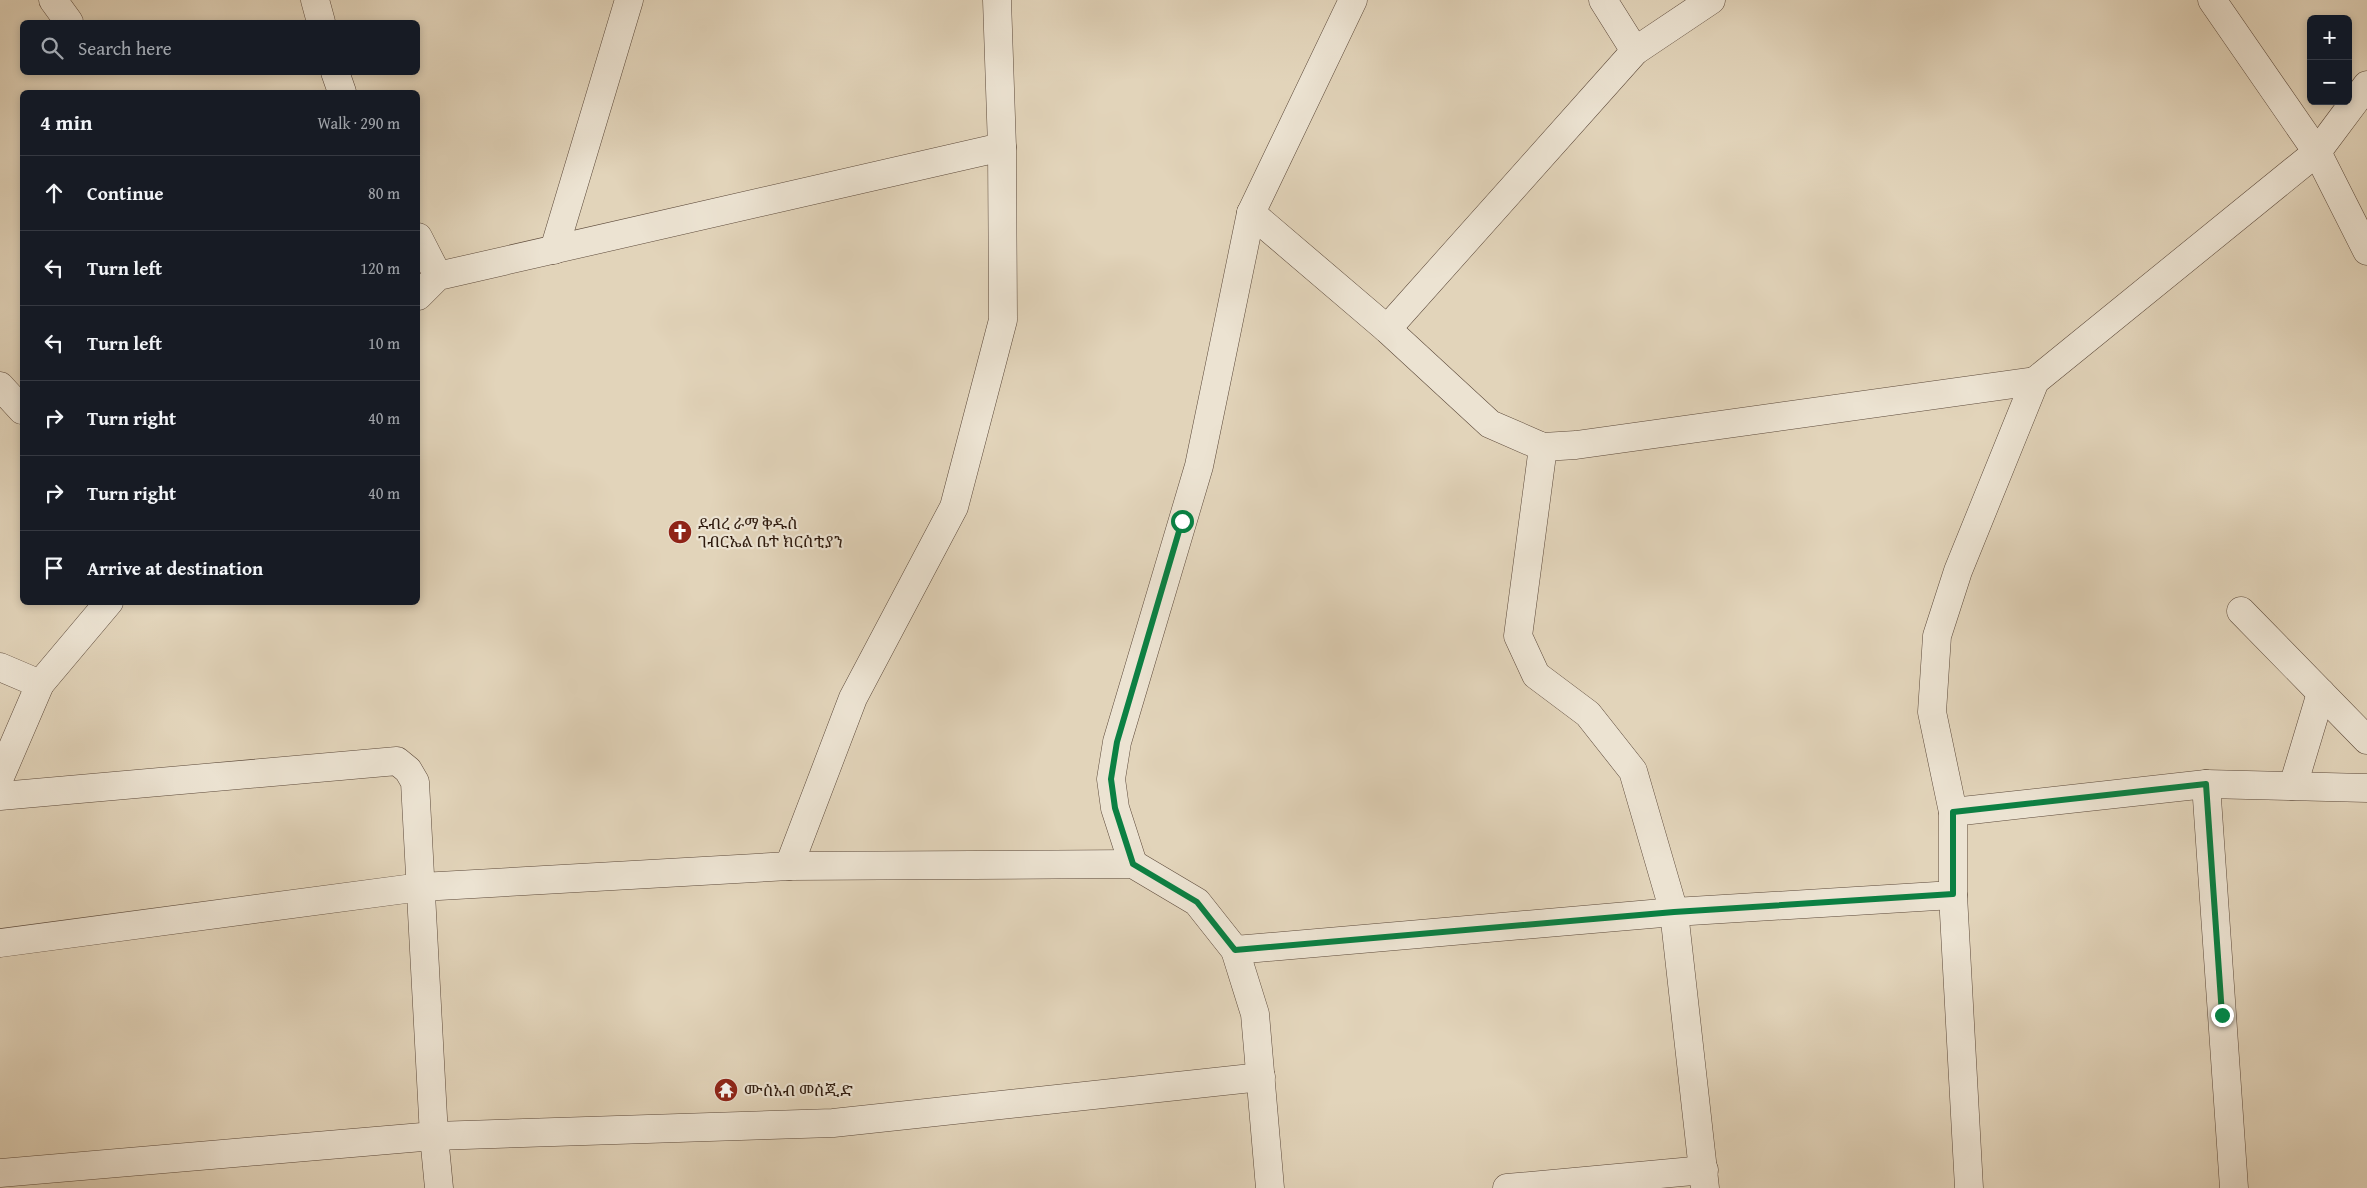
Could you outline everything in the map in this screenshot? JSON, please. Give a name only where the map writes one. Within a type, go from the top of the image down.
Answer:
[{"type":"street","points":[[53,0],[68,20]]},
{"type":"street","points":[[315,0],[320,20]]},
{"type":"street","points":[[554,250],[629,0]]},
{"type":"street","points":[[788,866],[853,698],[954,507],[1003,320],[1002,147],[997,0]]},
{"type":"street","points":[[1133,864],[1115,808],[1111,779],[1117,742],[1199,466],[1251,212],[1353,0]]},
{"type":"street","points":[[1603,0],[1636,51]]},
{"type":"street","points":[[1386,328],[1636,51],[1711,0]]},
{"type":"street","points":[[2212,0],[2317,152],[2367,252]]},
{"type":"street","points":[[1969,1188],[1953,894],[1953,812],[1932,712],[1937,636],[1958,571],[2035,381],[2317,152],[2367,85]]},
{"type":"street","points":[[420,294],[438,276],[1002,147]]},
{"type":"street","points":[[1251,212],[1386,328],[1490,424],[1542,447],[1576,445],[2035,381]]},
{"type":"street","points":[[420,241],[438,276]]},
{"type":"street","points":[[0,386],[20,408]]},
{"type":"street","points":[[1507,1188],[1704,1179],[1674,912],[1633,771],[1588,714],[1536,675],[1518,636],[1542,447]]},
{"type":"street","points":[[0,777],[40,684],[106,605]]},
{"type":"street","points":[[2241,611],[2367,740]]},
{"type":"street","points":[[0,667],[40,684]]},
{"type":"street","points":[[2293,786],[2321,693]]},
{"type":"street","points":[[0,796],[397,761],[408,770],[415,782],[434,1136],[439,1188]]},
{"type":"street","points":[[1953,812],[2206,784],[2367,788]]},
{"type":"street","points":[[2206,784],[2234,1188]]},
{"type":"street","points":[[0,943],[421,887],[788,866],[1133,864],[1197,902],[1235,950],[1255,1014],[1262,1077],[1270,1188]]},
{"type":"street","points":[[1235,950],[1674,912],[1953,894]]},
{"type":"street","points":[[0,1173],[434,1136],[833,1123],[1262,1077]]},
{"type":"place","name":"ደብረ ራማ ቅዱስ ገብርኤል ቤተ ክርስቲያን","points":[[680,532]]},
{"type":"place","name":"ሙስአብ መስጂድ","points":[[726,1090]]},
{"type":"route","points":[[1182,521],[1117,742],[1111,779],[1115,808],[1133,864],[1197,902],[1235,950],[1674,912],[1953,894],[1953,812],[2206,784],[2222,1015]]}]
